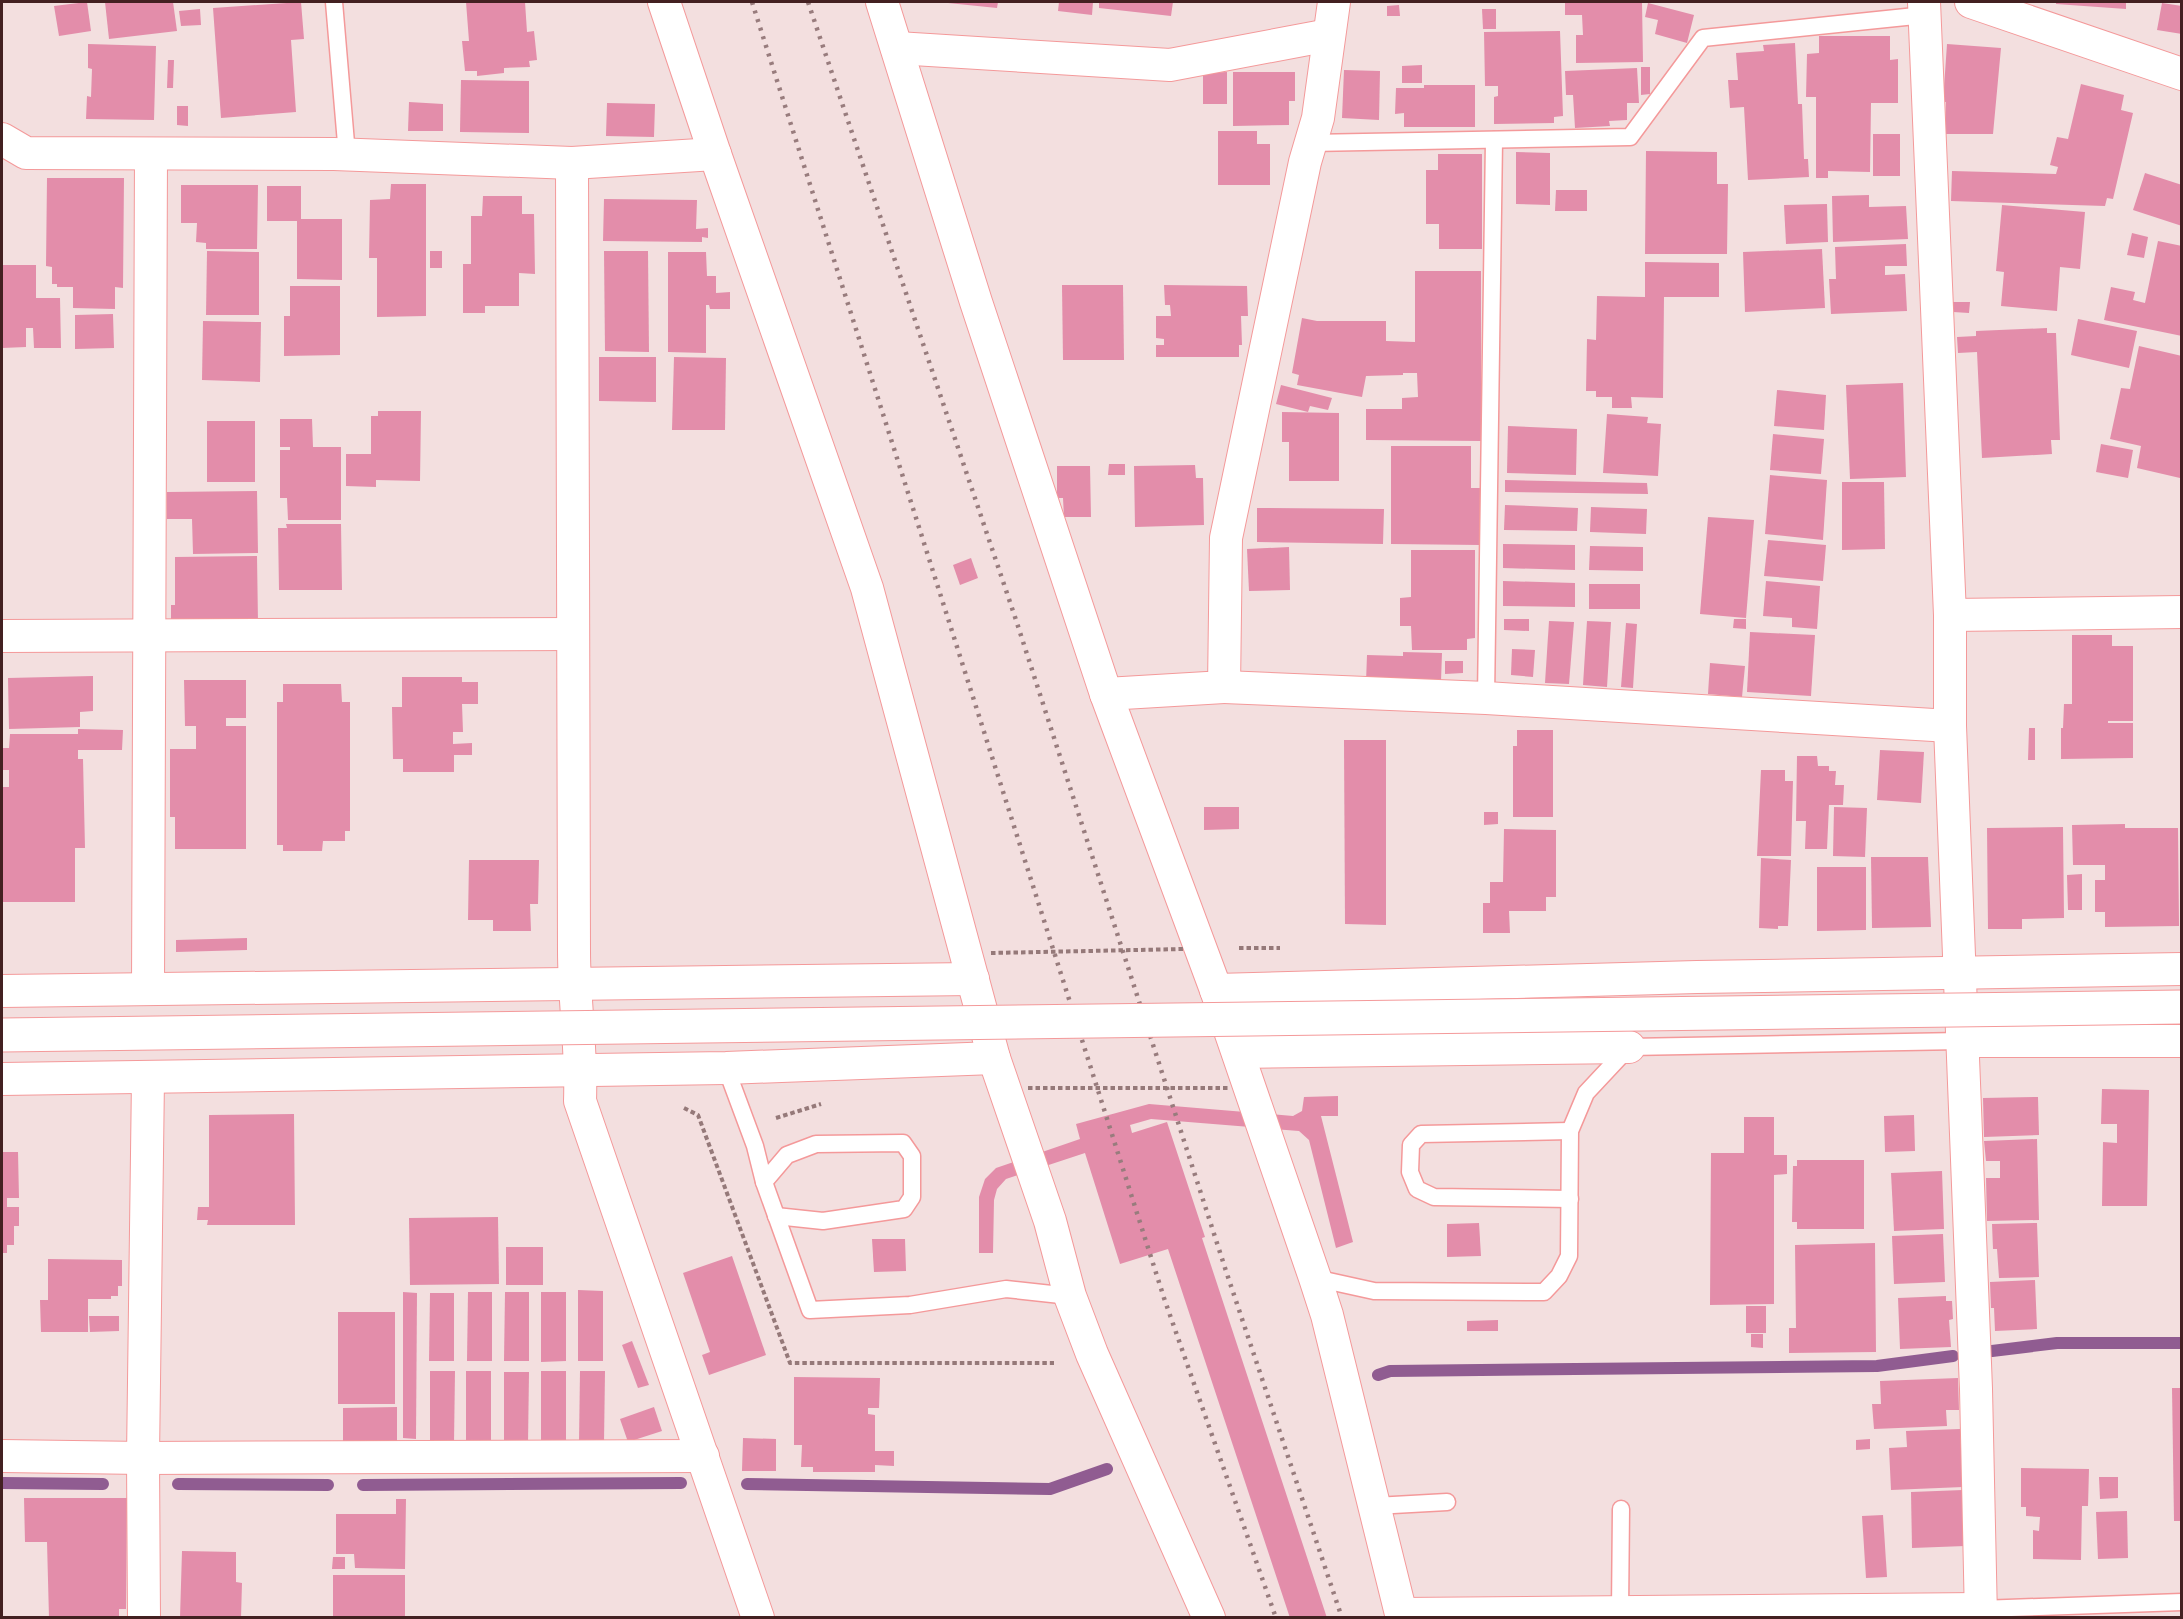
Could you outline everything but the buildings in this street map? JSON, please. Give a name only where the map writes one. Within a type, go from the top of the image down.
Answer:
[{"type":"street","points":[[664,2],[867,588],[994,1058],[1050,1221],[1070,1296],[1092,1354],[1209,1617]]},
{"type":"street","points":[[882,2],[976,302],[1106,694],[1216,990],[1327,1315],[1402,1616],[1620,1612],[1980,1613],[1976,1389],[1950,726],[1950,615],[1924,8]]},
{"type":"street","points":[[1224,687],[1226,538],[1318,118],[1334,2]]},
{"type":"street","points":[[1971,2],[2181,74]]},
{"type":"street","points":[[897,48],[1170,65],[1329,35]]},
{"type":"street","points":[[2,139],[26,153],[347,155],[572,163],[715,154]]},
{"type":"street","points":[[148,989],[151,154]]},
{"type":"street","points":[[572,163],[574,985],[581,1071],[580,1101],[758,1617]]},
{"type":"street","points":[[1950,615],[2181,612]]},
{"type":"street","points":[[2,636],[573,634]]},
{"type":"street","points":[[1106,694],[1224,687],[1486,698],[1950,726]]},
{"type":"street","points":[[1216,990],[1709,976],[2181,969]]},
{"type":"street","points":[[2,991],[973,979]]},
{"type":"street","points":[[2,1035],[2181,1007]]},
{"type":"street","points":[[1961,1041],[2181,1041]]},
{"type":"street","points":[[1238,1052],[1629,1047]]},
{"type":"street","points":[[2,1079],[726,1068],[994,1058]]},
{"type":"street","points":[[144,1617],[143,1458],[148,1077]]},
{"type":"street","points":[[2,1456],[143,1458],[702,1456]]},
{"type":"lane","points":[[334,2],[347,155]]},
{"type":"lane","points":[[1311,143],[1630,137],[1703,38],[1924,8]]},
{"type":"lane","points":[[1486,698],[1494,140]]},
{"type":"lane","points":[[1315,1278],[1374,1291],[1544,1292],[1559,1276],[1569,1256],[1570,1131],[1586,1093],[1629,1047],[1961,1041]]},
{"type":"lane","points":[[726,1068],[755,1146],[764,1182],[810,1310],[910,1305],[1006,1289],[1070,1296]]},
{"type":"lane","points":[[1570,1131],[1422,1134],[1411,1145],[1410,1172],[1417,1189],[1434,1197],[1570,1199]]},
{"type":"lane","points":[[764,1182],[788,1155],[816,1144],[903,1143],[912,1156],[912,1197],[904,1209],[823,1221],[776,1216]]},
{"type":"lane","points":[[1375,1506],[1447,1502]]},
{"type":"lane","points":[[1620,1612],[1621,1509]]},
{"type":"lane","points":[[1980,1613],[2181,1602]]},
{"type":"path","points":[[992,953],[1184,949]]},
{"type":"path","points":[[1028,1088],[1228,1088]]},
{"type":"waterway","points":[[1992,1351],[2057,1343],[2182,1343]]},
{"type":"waterway","points":[[1378,1375],[1390,1371],[1877,1366],[1953,1356]]},
{"type":"waterway","points":[[747,1484],[1050,1489],[1107,1469]]},
{"type":"waterway","points":[[2,1483],[103,1484]]},
{"type":"waterway","points":[[363,1485],[681,1483]]},
{"type":"waterway","points":[[178,1484],[328,1485]]},
{"type":"railway","points":[[752,2],[1164,1298],[1276,1618]]},
{"type":"railway","points":[[808,2],[1016,620],[1226,1271],[1342,1618]]}]
